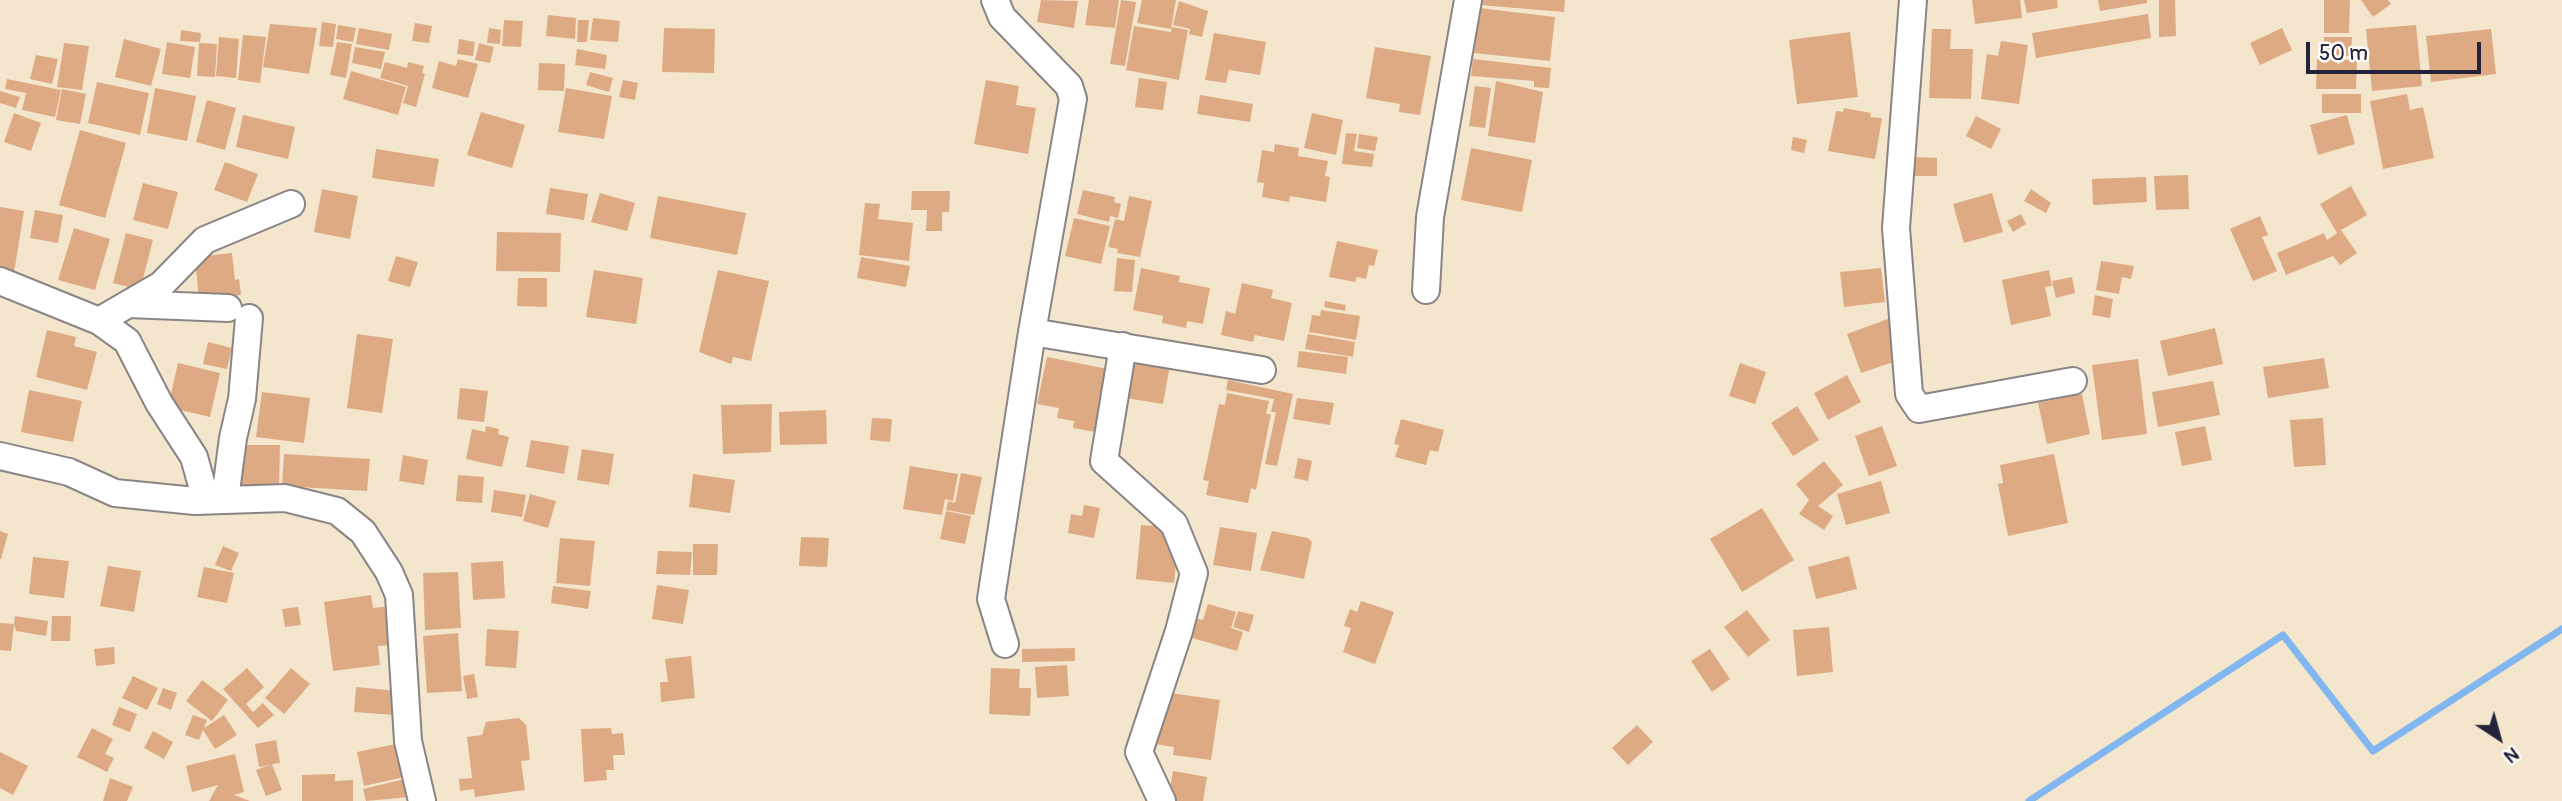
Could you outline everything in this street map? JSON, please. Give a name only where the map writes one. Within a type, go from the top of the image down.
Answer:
[{"type":"street","points":[[995,0],[1002,17],[1069,86],[1073,99],[1032,332],[991,599],[1005,644]]},
{"type":"street","points":[[1426,290],[1430,217],[1468,0]]},
{"type":"street","points":[[1913,0],[1896,228],[1909,394],[1919,409],[2073,382]]},
{"type":"street","points":[[99,321],[161,285],[205,240],[292,204]]},
{"type":"street","points":[[0,281],[99,321],[127,341],[159,403],[194,457],[216,500]]},
{"type":"street","points":[[126,303],[238,313],[242,399],[216,500]]},
{"type":"street","points":[[1032,332],[1262,370]]},
{"type":"street","points":[[1123,346],[1104,461],[1174,524],[1194,573],[1179,631],[1139,751],[1162,801]]},
{"type":"street","points":[[0,456],[69,472],[115,493],[216,500],[285,498],[337,511],[363,532],[375,547],[399,595],[408,741],[422,801]]},
{"type":"building","points":[[1041,0],[1078,1],[1074,28],[1037,22]]},
{"type":"building","points":[[1089,0],[1119,0],[1115,28],[1085,25]]},
{"type":"building","points":[[1121,0],[1136,2],[1125,66],[1110,64]]},
{"type":"building","points":[[1142,0],[1176,0],[1171,29],[1137,23]]},
{"type":"building","points":[[1480,0],[1565,0],[1564,12],[1480,5]]},
{"type":"building","points":[[1972,0],[2020,0],[2022,18],[1975,24]]},
{"type":"building","points":[[2024,0],[2057,0],[2058,8],[2027,13]]},
{"type":"building","points":[[2098,0],[2147,0],[2147,3],[2100,11]]},
{"type":"building","points":[[2159,0],[2175,0],[2176,36],[2159,37]]},
{"type":"building","points":[[2324,0],[2350,0],[2349,33],[2324,33]]},
{"type":"building","points":[[2361,0],[2388,0],[2391,4],[2373,17]]},
{"type":"building","points":[[1179,1],[1208,11],[1202,37],[1189,34],[1190,29],[1173,25]]},
{"type":"building","points":[[1479,8],[1555,17],[1550,61],[1474,53]]},
{"type":"building","points":[[2148,14],[2151,38],[2036,58],[2032,33]]},
{"type":"building","points":[[548,15],[576,18],[575,39],[546,36]]},
{"type":"building","points":[[593,18],[620,21],[618,42],[590,40]]},
{"type":"building","points":[[504,20],[523,21],[521,47],[502,46]]},
{"type":"building","points":[[578,20],[589,20],[587,42],[577,42]]},
{"type":"building","points":[[322,22],[336,24],[333,47],[319,46]]},
{"type":"building","points":[[415,23],[432,26],[429,43],[412,41]]},
{"type":"building","points":[[270,24],[317,28],[309,74],[263,67]]},
{"type":"building","points":[[338,25],[356,28],[353,42],[336,39]]},
{"type":"building","points":[[2416,25],[2422,86],[2372,91],[2366,29]]},
{"type":"building","points":[[1134,26],[1171,32],[1172,27],[1188,30],[1179,80],[1126,70]]},
{"type":"building","points":[[359,28],[392,34],[389,50],[356,44]]},
{"type":"building","points":[[489,28],[501,30],[500,44],[487,43]]},
{"type":"building","points":[[664,28],[715,29],[714,73],[662,72]]},
{"type":"building","points":[[2282,28],[2292,50],[2260,65],[2250,43]]},
{"type":"building","points":[[1932,29],[1951,29],[1950,49],[1973,49],[1971,99],[1929,98]]},
{"type":"building","points":[[2491,29],[2496,74],[2431,82],[2426,36]]},
{"type":"building","points":[[181,30],[201,33],[200,42],[180,41]]},
{"type":"building","points":[[1850,32],[1858,97],[1797,104],[1789,40]]},
{"type":"building","points":[[1214,33],[1266,42],[1260,75],[1229,70],[1226,83],[1205,80]]},
{"type":"building","points":[[243,35],[266,37],[260,83],[238,80]]},
{"type":"building","points":[[219,37],[239,39],[236,78],[216,76]]},
{"type":"building","points":[[2324,37],[2352,37],[2351,56],[2324,56]]},
{"type":"building","points":[[124,39],[161,49],[151,86],[115,77]]},
{"type":"building","points":[[459,39],[475,42],[473,56],[457,54]]},
{"type":"building","points":[[2001,41],[2028,45],[2019,104],[1981,99],[1987,54],[1998,56]]},
{"type":"building","points":[[167,42],[195,47],[190,78],[162,74]]},
{"type":"building","points":[[337,42],[352,44],[346,78],[330,75]]},
{"type":"building","points":[[64,43],[89,46],[82,90],[57,87]]},
{"type":"building","points":[[199,43],[217,44],[215,77],[197,76]]},
{"type":"building","points":[[479,43],[494,47],[490,63],[475,60]]},
{"type":"building","points":[[355,47],[385,52],[381,69],[352,63]]},
{"type":"building","points":[[1375,47],[1431,56],[1420,115],[1399,112],[1400,104],[1366,98]]},
{"type":"building","points":[[577,49],[607,55],[605,69],[575,65]]},
{"type":"building","points":[[36,55],[58,59],[52,84],[30,79]]},
{"type":"building","points":[[458,59],[478,64],[468,98],[432,88],[439,61],[456,66]]},
{"type":"building","points":[[1473,59],[1551,68],[1549,88],[1534,87],[1534,81],[1471,76]]},
{"type":"building","points":[[2317,59],[2357,60],[2356,89],[2316,89]]},
{"type":"building","points":[[385,62],[407,68],[408,62],[424,66],[422,73],[425,74],[416,107],[403,103],[408,86],[380,78]]},
{"type":"building","points":[[539,63],[565,64],[564,91],[538,90]]},
{"type":"building","points":[[351,71],[406,87],[398,115],[343,99]]},
{"type":"building","points":[[590,72],[613,78],[609,92],[586,85]]},
{"type":"building","points":[[1139,78],[1167,82],[1163,110],[1135,107]]},
{"type":"building","points":[[7,79],[61,90],[55,117],[22,110],[26,93],[5,89]]},
{"type":"building","points":[[623,80],[638,83],[635,100],[619,97]]},
{"type":"building","points":[[986,80],[1019,86],[1016,105],[1036,108],[1028,154],[974,144]]},
{"type":"building","points":[[1496,81],[1543,92],[1535,143],[1488,136]]},
{"type":"building","points":[[97,82],[149,93],[140,135],[88,123]]},
{"type":"building","points":[[1475,86],[1491,88],[1485,128],[1469,126]]},
{"type":"building","points":[[155,88],[196,96],[187,141],[147,133]]},
{"type":"building","points":[[566,88],[612,96],[604,139],[558,132]]},
{"type":"building","points":[[62,89],[86,94],[80,124],[56,120]]},
{"type":"building","points":[[0,91],[20,97],[16,108],[0,103]]},
{"type":"building","points":[[2322,94],[2361,94],[2361,113],[2322,113]]},
{"type":"building","points":[[2407,94],[2410,110],[2423,107],[2434,158],[2383,169],[2370,101]]},
{"type":"building","points":[[1200,95],[1253,104],[1250,122],[1197,114]]},
{"type":"building","points":[[207,100],[236,108],[225,150],[196,142]]},
{"type":"building","points":[[1844,108],[1882,118],[1875,159],[1828,151],[1836,111],[1843,112]]},
{"type":"building","points":[[481,112],[525,125],[512,168],[467,155]]},
{"type":"building","points":[[14,113],[41,123],[31,151],[4,142]]},
{"type":"building","points":[[1312,113],[1343,120],[1336,155],[1304,148]]},
{"type":"building","points":[[243,115],[295,127],[288,159],[236,147]]},
{"type":"building","points":[[2347,115],[2355,144],[2318,155],[2310,125]]},
{"type":"building","points":[[1976,116],[2001,129],[1991,149],[1966,136]]},
{"type":"building","points":[[80,130],[126,143],[105,218],[59,205]]},
{"type":"building","points":[[1346,133],[1357,134],[1354,151],[1374,154],[1372,167],[1342,164]]},
{"type":"building","points":[[1359,134],[1378,137],[1375,151],[1357,148]]},
{"type":"building","points":[[1793,137],[1807,140],[1804,153],[1791,150]]},
{"type":"building","points":[[1275,144],[1299,148],[1298,156],[1328,161],[1325,176],[1330,177],[1326,202],[1290,196],[1289,202],[1262,197],[1264,183],[1257,182],[1262,150],[1274,152]]},
{"type":"building","points":[[1471,148],[1532,160],[1522,212],[1461,200]]},
{"type":"building","points":[[376,149],[439,159],[434,187],[372,178]]},
{"type":"building","points":[[1914,157],[1937,158],[1937,176],[1913,176]]},
{"type":"building","points":[[225,162],[258,174],[247,202],[214,190]]},
{"type":"building","points":[[2188,175],[2189,209],[2156,210],[2154,176]]},
{"type":"building","points":[[2146,177],[2147,202],[2093,205],[2092,179]]},
{"type":"building","points":[[143,183],[178,192],[168,229],[133,220]]},
{"type":"building","points":[[2351,186],[2367,215],[2341,230],[2357,253],[2340,265],[2333,256],[2286,275],[2277,253],[2324,233],[2327,240],[2337,233],[2320,204]]},
{"type":"building","points":[[550,188],[588,194],[584,220],[546,214]]},
{"type":"building","points":[[322,189],[358,196],[350,239],[314,232]]},
{"type":"building","points":[[2031,189],[2051,203],[2046,213],[2024,201]]},
{"type":"building","points":[[1083,190],[1115,197],[1114,202],[1121,204],[1118,218],[1110,216],[1109,222],[1077,214]]},
{"type":"building","points":[[912,191],[950,191],[949,212],[942,212],[942,231],[926,231],[927,210],[911,210]]},
{"type":"building","points":[[600,193],[635,203],[627,231],[591,222]]},
{"type":"building","points":[[1992,193],[2003,232],[1964,243],[1953,204]]},
{"type":"building","points":[[658,196],[746,213],[737,255],[650,238]]},
{"type":"building","points":[[1129,196],[1152,201],[1140,257],[1117,253],[1118,249],[1108,247],[1115,219],[1124,221]]},
{"type":"building","points":[[865,203],[880,204],[878,219],[913,223],[909,261],[859,255]]},
{"type":"building","points":[[0,207],[24,211],[14,273],[0,271]]},
{"type":"building","points":[[35,210],[63,215],[58,243],[30,238]]},
{"type":"building","points":[[2021,214],[2026,224],[2013,232],[2007,221]]},
{"type":"building","points":[[2260,216],[2268,235],[2262,237],[2277,271],[2253,281],[2230,229]]},
{"type":"building","points":[[1074,218],[1110,226],[1101,264],[1065,256]]},
{"type":"building","points":[[74,228],[110,239],[95,290],[58,280]]},
{"type":"building","points":[[497,232],[561,233],[560,272],[496,271]]},
{"type":"building","points":[[126,233],[153,240],[140,290],[113,283]]},
{"type":"building","points":[[1337,241],[1378,250],[1374,266],[1369,265],[1366,279],[1357,277],[1355,282],[1329,277]]},
{"type":"building","points":[[232,253],[235,280],[239,279],[241,295],[199,300],[195,257]]},
{"type":"building","points":[[396,256],[418,262],[410,287],[388,281]]},
{"type":"building","points":[[861,257],[910,266],[906,287],[857,278]]},
{"type":"building","points":[[1117,258],[1135,260],[1132,292],[1114,291]]},
{"type":"building","points":[[2101,261],[2134,266],[2131,279],[2122,277],[2119,294],[2096,290]]},
{"type":"building","points":[[1141,268],[1180,276],[1179,282],[1210,288],[1203,324],[1187,321],[1186,328],[1162,323],[1163,316],[1133,310]]},
{"type":"building","points":[[1881,268],[1885,302],[1844,307],[1840,272]]},
{"type":"building","points":[[594,270],[643,278],[636,324],[586,317]]},
{"type":"building","points":[[718,270],[769,281],[751,361],[733,357],[731,364],[699,352]]},
{"type":"building","points":[[2049,270],[2052,286],[2045,287],[2051,316],[2011,325],[2002,280]]},
{"type":"building","points":[[2072,277],[2075,293],[2056,298],[2052,281]]},
{"type":"building","points":[[518,278],[547,278],[547,307],[517,306]]},
{"type":"building","points":[[1242,283],[1273,290],[1271,298],[1292,303],[1284,341],[1255,335],[1253,342],[1221,335],[1226,311],[1235,314]]},
{"type":"building","points":[[2095,295],[2113,299],[2110,318],[2092,315]]},
{"type":"building","points":[[1325,301],[1346,305],[1345,311],[1324,307]]},
{"type":"building","points":[[1321,310],[1360,316],[1356,340],[1309,332],[1312,315],[1320,316]]},
{"type":"building","points":[[1888,319],[1902,359],[1861,373],[1847,334]]},
{"type":"building","points":[[2215,328],[2223,364],[2168,376],[2160,341]]},
{"type":"building","points":[[47,330],[76,337],[74,346],[97,352],[87,390],[36,377]]},
{"type":"building","points":[[357,334],[393,339],[382,413],[347,408]]},
{"type":"building","points":[[1308,334],[1355,342],[1353,357],[1305,349]]},
{"type":"building","points":[[208,342],[232,348],[227,369],[203,364]]},
{"type":"building","points":[[1299,351],[1348,357],[1346,374],[1297,367]]},
{"type":"building","points":[[1047,357],[1108,369],[1095,432],[1073,428],[1074,421],[1057,418],[1059,408],[1037,404]]},
{"type":"building","points":[[1127,358],[1170,365],[1163,404],[1120,397]]},
{"type":"building","points":[[2324,358],[2329,388],[2268,398],[2263,367]]},
{"type":"building","points":[[2138,359],[2147,434],[2102,440],[2092,365]]},
{"type":"building","points":[[178,363],[220,373],[210,417],[168,407]]},
{"type":"building","points":[[1740,363],[1766,372],[1755,404],[1729,396]]},
{"type":"building","points":[[1847,375],[1861,402],[1828,420],[1814,393]]},
{"type":"building","points":[[1228,380],[1293,394],[1277,466],[1265,464],[1276,412],[1271,412],[1274,399],[1226,390]]},
{"type":"building","points":[[2213,381],[2220,415],[2158,427],[2152,392]]},
{"type":"building","points":[[460,388],[488,391],[484,422],[457,419]]},
{"type":"building","points":[[29,390],[82,401],[73,442],[21,432]]},
{"type":"building","points":[[262,392],[310,398],[304,443],[256,437]]},
{"type":"building","points":[[1227,393],[1269,401],[1266,414],[1271,414],[1256,490],[1251,488],[1248,503],[1206,495],[1209,481],[1203,480],[1219,404],[1225,405]]},
{"type":"building","points":[[2082,394],[2090,434],[2047,444],[2038,403]]},
{"type":"building","points":[[1297,398],[1334,403],[1330,425],[1293,419]]},
{"type":"building","points":[[772,404],[771,452],[723,454],[721,405]]},
{"type":"building","points":[[1797,406],[1819,440],[1793,456],[1771,423]]},
{"type":"building","points":[[826,410],[827,444],[780,445],[779,412]]},
{"type":"building","points":[[872,418],[892,419],[890,442],[870,440]]},
{"type":"building","points":[[2323,418],[2326,465],[2294,467],[2290,420]]},
{"type":"building","points":[[1401,419],[1444,430],[1438,452],[1430,450],[1426,465],[1395,457],[1399,445],[1394,444]]},
{"type":"building","points":[[486,426],[499,429],[498,434],[509,437],[502,467],[466,459],[472,429],[485,432]]},
{"type":"building","points":[[1882,426],[1897,466],[1869,476],[1855,436]]},
{"type":"building","points":[[2205,426],[2212,460],[2182,466],[2175,432]]},
{"type":"building","points":[[531,440],[569,446],[564,474],[526,467]]},
{"type":"building","points":[[242,445],[280,445],[279,486],[241,486]]},
{"type":"building","points":[[582,449],[614,454],[609,485],[577,480]]},
{"type":"building","points":[[284,454],[370,459],[367,491],[282,486]]},
{"type":"building","points":[[2054,454],[2068,523],[2008,536],[1998,484],[2003,483],[2000,465]]},
{"type":"building","points":[[403,455],[428,460],[424,485],[399,481]]},
{"type":"building","points":[[1298,458],[1312,461],[1308,481],[1294,478]]},
{"type":"building","points":[[1824,461],[1843,485],[1818,506],[1833,516],[1824,530],[1799,514],[1809,500],[1796,484]]},
{"type":"building","points":[[910,466],[958,474],[953,501],[945,499],[942,515],[903,509]]},
{"type":"building","points":[[961,473],[982,477],[974,515],[946,510],[948,501],[955,503]]},
{"type":"building","points":[[693,474],[735,480],[730,513],[689,507]]},
{"type":"building","points":[[458,475],[484,477],[482,503],[456,501]]},
{"type":"building","points":[[1881,481],[1890,513],[1846,525],[1837,494]]},
{"type":"building","points":[[494,490],[526,495],[522,517],[491,512]]},
{"type":"building","points":[[530,494],[556,501],[548,528],[523,521]]},
{"type":"building","points":[[1084,505],[1100,508],[1094,538],[1068,533],[1071,514],[1082,516]]},
{"type":"building","points":[[1762,508],[1794,560],[1742,592],[1710,539]]},
{"type":"building","points":[[946,511],[971,516],[965,544],[940,539]]},
{"type":"building","points":[[1141,525],[1168,527],[1167,544],[1178,545],[1174,583],[1136,579]]},
{"type":"building","points":[[1220,527],[1257,533],[1251,571],[1213,565]]},
{"type":"building","points":[[0,531],[8,534],[1,559],[0,559]]},
{"type":"building","points":[[1272,531],[1308,538],[1312,542],[1304,579],[1260,570]]},
{"type":"building","points":[[801,537],[829,538],[827,567],[799,566]]},
{"type":"building","points":[[560,538],[595,541],[590,586],[556,583]]},
{"type":"building","points":[[693,544],[718,544],[717,575],[693,575]]},
{"type":"building","points":[[223,546],[239,553],[231,571],[215,565]]},
{"type":"building","points":[[658,551],[692,552],[690,575],[656,574]]},
{"type":"building","points":[[1849,556],[1857,589],[1816,599],[1808,567]]},
{"type":"building","points":[[33,557],[69,561],[64,598],[29,594]]},
{"type":"building","points":[[503,561],[505,598],[473,600],[471,563]]},
{"type":"building","points":[[108,566],[141,571],[134,612],[100,606]]},
{"type":"building","points":[[204,567],[234,573],[227,603],[197,597]]},
{"type":"building","points":[[458,572],[461,628],[425,630],[423,573]]},
{"type":"building","points":[[657,585],[689,590],[683,624],[652,619]]},
{"type":"building","points":[[553,586],[591,591],[588,609],[551,603]]},
{"type":"building","points":[[371,595],[373,608],[393,606],[396,645],[378,646],[380,665],[333,671],[324,602]]},
{"type":"building","points":[[1361,601],[1394,612],[1375,664],[1343,652],[1351,628],[1344,626],[1350,609],[1357,612]]},
{"type":"building","points":[[1208,604],[1236,612],[1231,628],[1243,632],[1237,651],[1189,637],[1195,618],[1203,620]]},
{"type":"building","points":[[298,607],[301,625],[285,627],[282,609]]},
{"type":"building","points":[[1747,610],[1770,640],[1748,657],[1724,627]]},
{"type":"building","points":[[1238,611],[1254,615],[1249,632],[1233,627]]},
{"type":"building","points":[[15,616],[48,621],[46,636],[16,631]]},
{"type":"building","points":[[52,616],[71,616],[70,641],[51,641]]},
{"type":"building","points":[[0,623],[14,624],[11,651],[0,650]]},
{"type":"building","points":[[1829,627],[1833,672],[1797,676],[1793,630]]},
{"type":"building","points":[[487,629],[519,631],[516,668],[485,666]]},
{"type":"building","points":[[458,633],[462,691],[427,693],[423,636]]},
{"type":"building","points":[[114,647],[115,664],[96,666],[94,649]]},
{"type":"building","points":[[1075,648],[1075,661],[1022,662],[1022,649]]},
{"type":"building","points":[[1710,649],[1730,679],[1712,692],[1691,661]]},
{"type":"building","points":[[691,656],[695,698],[661,702],[660,682],[668,682],[665,659]]},
{"type":"building","points":[[1067,665],[1069,696],[1037,698],[1035,667]]},
{"type":"building","points":[[247,668],[264,687],[246,704],[253,712],[263,703],[274,715],[258,728],[223,689]]},
{"type":"building","points":[[291,668],[310,684],[284,714],[265,698]]},
{"type":"building","points":[[991,668],[1020,669],[1019,688],[1031,688],[1030,716],[989,714]]},
{"type":"building","points":[[474,674],[478,697],[467,699],[463,676]]},
{"type":"building","points":[[133,676],[158,688],[147,710],[122,698]]},
{"type":"building","points":[[202,680],[228,700],[212,721],[186,701]]},
{"type":"building","points":[[356,687],[397,691],[394,715],[354,712]]},
{"type":"building","points":[[163,688],[177,693],[171,710],[157,704]]},
{"type":"building","points":[[1163,692],[1220,700],[1211,760],[1173,755],[1174,747],[1155,744]]},
{"type":"building","points":[[119,707],[137,714],[130,732],[112,725]]},
{"type":"building","points":[[193,715],[207,720],[204,728],[224,715],[237,735],[215,749],[203,730],[199,740],[185,735]]},
{"type":"building","points":[[519,718],[526,725],[530,760],[521,761],[525,790],[475,797],[474,789],[460,791],[459,779],[472,778],[467,737],[482,735],[486,722]]},
{"type":"building","points":[[1637,725],[1653,742],[1628,765],[1612,748]]},
{"type":"building","points":[[92,728],[113,739],[105,754],[114,758],[107,772],[77,757]]},
{"type":"building","points":[[611,728],[612,734],[623,733],[625,755],[613,755],[614,770],[606,770],[607,780],[584,782],[581,729]]},
{"type":"building","points":[[153,731],[173,742],[164,759],[144,748]]},
{"type":"building","points":[[276,740],[280,763],[272,764],[282,790],[266,796],[256,770],[270,765],[259,767],[255,744]]},
{"type":"building","points":[[406,742],[413,775],[364,786],[357,752]]},
{"type":"building","points":[[0,752],[28,766],[13,795],[0,788]]},
{"type":"building","points":[[235,754],[244,792],[234,795],[250,801],[209,801],[218,785],[192,792],[186,766]]},
{"type":"building","points":[[1173,771],[1207,777],[1203,801],[1168,801]]},
{"type":"building","points":[[335,774],[335,781],[353,780],[353,801],[302,801],[302,775]]},
{"type":"building","points":[[110,778],[133,787],[127,801],[103,801]]},
{"type":"building","points":[[405,779],[409,797],[366,801],[363,789]]},
{"type":"waterway","points":[[2029,801],[2283,635],[2373,751],[2562,629]]}]
